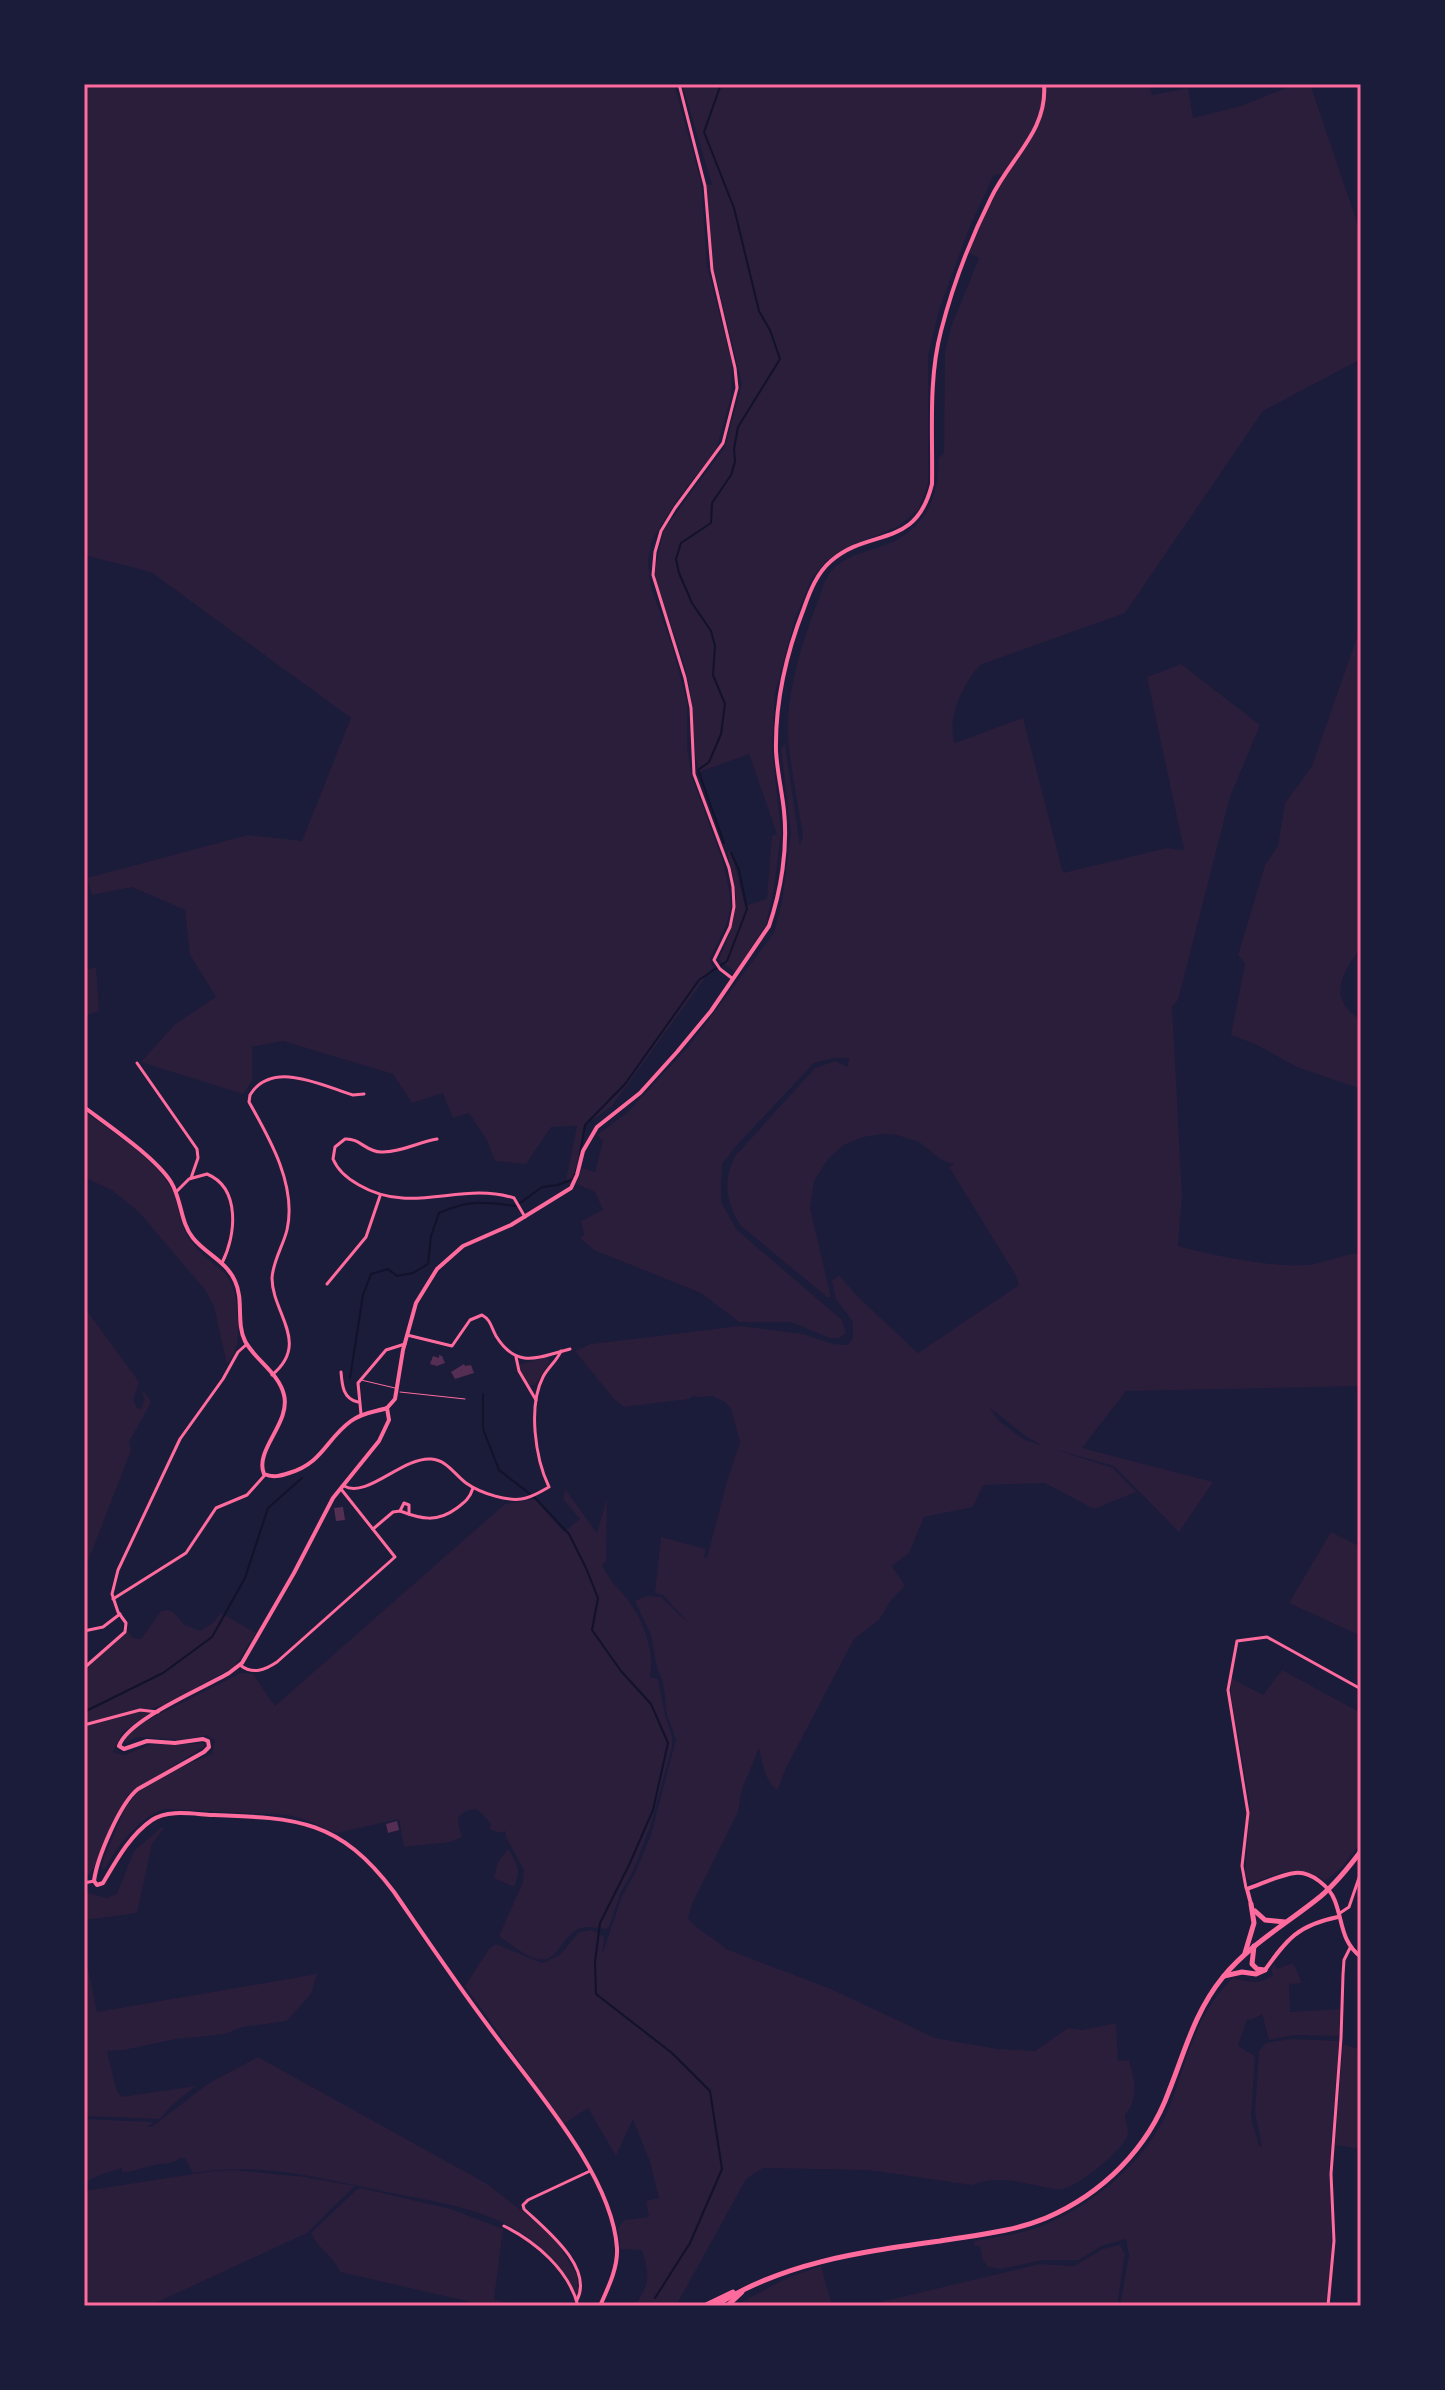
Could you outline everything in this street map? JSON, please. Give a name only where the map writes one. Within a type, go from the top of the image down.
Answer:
[{"type":"highway","points":[[704,2306],[778,2273],[835,2258],[1016,2228],[1046,2218],[1096,2189],[1131,2157],[1153,2126],[1169,2093],[1199,2012],[1223,1977],[1244,1954],[1324,1894],[1361,1851]]},
{"type":"highway","points":[[1251,1904],[1263,1919],[1286,1922]]},
{"type":"highway","points":[[1244,1954],[1254,1923],[1251,1904]]},
{"type":"highway","points":[[1254,1946],[1253,1966],[1265,1970]]},
{"type":"highway","points":[[1223,1977],[1242,1972],[1256,1974],[1265,1970]]},
{"type":"highway","points":[[715,2306],[745,2288]]},
{"type":"highway","points":[[727,2306],[745,2288]]},
{"type":"main road","points":[[84,1107],[169,1179],[190,1234],[222,1263],[237,1286],[242,1332],[247,1344],[283,1391],[285,1405],[282,1418],[263,1459],[265,1475],[284,1474],[311,1463],[342,1429],[361,1414],[393,1405],[416,1303],[432,1275],[448,1257],[469,1243],[525,1217],[571,1188],[587,1143],[597,1127],[649,1084],[691,1035],[764,936],[775,910],[785,845],[776,751],[777,704],[800,618],[812,586],[831,561],[845,551],[897,533],[911,524],[928,500],[932,484],[936,363],[941,332],[991,198],[1039,123],[1045,96],[1044,84]]},
{"type":"main road","points":[[387,1408],[389,1420],[376,1446],[342,1487],[240,1665],[158,1712],[122,1739],[120,1748],[127,1749],[145,1741],[180,1743],[203,1739],[209,1742],[209,1748],[130,1796],[115,1825],[94,1881],[97,1885],[103,1883],[118,1858],[139,1833],[152,1820],[167,1814],[280,1818],[316,1827],[364,1856],[380,1874],[589,2168],[609,2212],[617,2249],[613,2274],[600,2306]]},
{"type":"main road","points":[[1251,1904],[1247,1889],[1296,1873],[1312,1876],[1329,1891],[1350,1947],[1361,1957]]},
{"type":"main road","points":[[1265,1970],[1281,1946],[1296,1933],[1337,1915]]},
{"type":"street","points":[[679,84],[705,186],[712,270],[737,388],[723,443],[661,531],[653,575],[685,678],[691,708],[694,774],[729,868],[733,887],[733,916],[715,955],[715,963],[733,979]]},
{"type":"street","points":[[137,1063],[197,1149],[198,1158],[191,1178],[176,1192]]},
{"type":"street","points":[[272,1375],[284,1365],[289,1342],[287,1324],[272,1278],[287,1231],[289,1203],[285,1177],[249,1098],[261,1083],[282,1076],[353,1095],[364,1094]]},
{"type":"street","points":[[437,1139],[382,1152],[371,1150],[354,1139],[339,1143],[332,1157],[337,1168],[357,1184],[380,1195],[417,1200],[479,1192],[510,1197],[525,1217]]},
{"type":"street","points":[[191,1178],[212,1175],[230,1199],[233,1217],[222,1263]]},
{"type":"street","points":[[327,1284],[366,1237],[380,1195]]},
{"type":"street","points":[[407,1335],[452,1346],[470,1320],[483,1315],[516,1357],[527,1388],[536,1400]]},
{"type":"street","points":[[84,1668],[125,1632],[126,1623],[111,1590],[114,1579],[180,1439],[223,1379],[238,1352],[247,1344]]},
{"type":"street","points":[[361,1414],[357,1387],[360,1380],[390,1347],[405,1344]]},
{"type":"street","points":[[516,1357],[529,1359],[570,1349]]},
{"type":"street","points":[[342,1487],[362,1488],[402,1467],[427,1459],[444,1463],[474,1488],[511,1499],[530,1497],[549,1487],[537,1449],[536,1400],[543,1377],[561,1351]]},
{"type":"street","points":[[341,1372],[345,1391],[351,1400],[358,1402]]},
{"type":"street","points":[[527,1388],[538,1389]]},
{"type":"street","points":[[113,1599],[186,1553],[216,1508],[247,1495],[265,1475]]},
{"type":"street","points":[[240,1665],[246,1670],[256,1671],[277,1662],[395,1557],[351,1506],[342,1487]]},
{"type":"street","points":[[373,1529],[393,1512],[428,1519],[444,1516],[470,1497],[474,1488]]},
{"type":"street","points":[[400,1511],[402,1504],[407,1503],[409,1514]]},
{"type":"street","points":[[84,1631],[103,1627],[120,1614]]},
{"type":"street","points":[[1247,1889],[1242,1866],[1248,1813],[1228,1690],[1237,1641],[1267,1637],[1361,1689]]},
{"type":"street","points":[[84,1725],[140,1710],[158,1712]]},
{"type":"street","points":[[1337,1915],[1348,1910],[1361,1872]]},
{"type":"street","points":[[84,1883],[94,1881]]},
{"type":"street","points":[[1328,2306],[1334,2241],[1331,2174],[1344,1960],[1350,1947]]},
{"type":"street","points":[[577,2303],[581,2286],[573,2263],[553,2235],[523,2205],[589,2168]]},
{"type":"street","points":[[504,2226],[520,2234],[546,2255],[565,2278],[577,2303]]},
{"type":"lane","points":[[360,1380],[397,1390],[465,1399]]},
{"type":"shaded area","points":[[84,84],[674,84],[701,182],[707,266],[732,363],[731,397],[716,450],[677,500],[652,540],[648,560],[650,585],[673,649],[687,702],[687,748],[692,777],[722,859],[731,907],[710,959],[713,967],[611,1107],[585,1125],[573,1182],[566,1180],[577,1126],[551,1127],[526,1164],[495,1161],[487,1140],[469,1113],[453,1118],[443,1093],[412,1103],[393,1074],[283,1041],[252,1047],[252,1081],[243,1094],[141,1062],[174,1025],[216,997],[190,955],[185,910],[132,887],[92,895],[87,878],[248,835],[302,841],[351,718],[151,572],[84,555]]},
{"type":"shaded area","points":[[682,84],[1149,84],[1152,95],[1188,88],[1193,118],[1241,106],[1296,84],[1310,84],[1361,234],[1361,359],[1263,411],[1125,613],[980,665],[958,702],[953,734],[955,743],[1023,718],[1063,873],[1167,848],[1184,850],[1147,677],[1181,664],[1260,725],[1230,797],[1178,1000],[1172,1006],[1182,1195],[1178,1246],[1277,1265],[1314,1264],[1361,1253],[1361,1386],[1126,1391],[1082,1448],[1213,1482],[1179,1532],[1114,1466],[1050,1448],[1113,1468],[1136,1492],[1094,1509],[1045,1483],[983,1485],[973,1507],[924,1517],[909,1553],[892,1566],[905,1586],[892,1599],[879,1620],[854,1639],[777,1790],[766,1775],[759,1748],[742,1789],[738,1812],[692,1904],[688,1918],[726,1949],[831,1989],[935,2038],[998,2049],[1035,2051],[1068,2028],[1082,2030],[1116,2023],[1118,2061],[1129,2060],[1134,2089],[1125,2115],[1128,2133],[1119,2148],[1090,2174],[1058,2190],[1008,2180],[990,2180],[972,2185],[868,2170],[763,2168],[746,2179],[677,2304],[635,2306],[646,2285],[646,2267],[642,2250],[620,2249],[618,2229],[624,2220],[649,2217],[646,2201],[659,2198],[650,2162],[633,2119],[616,2156],[588,2108],[564,2124],[465,1986],[489,1949],[496,1944],[542,1963],[560,1955],[579,1932],[592,1930],[604,1937],[602,1955],[622,1896],[651,1835],[676,1739],[667,1716],[663,1682],[651,1635],[635,1601],[647,1596],[661,1597],[690,1625],[663,1595],[655,1593],[661,1537],[706,1549],[704,1557],[707,1558],[740,1442],[731,1409],[725,1402],[712,1396],[694,1395],[689,1399],[624,1407],[575,1351],[591,1344],[740,1326],[803,1334],[833,1344],[848,1345],[853,1338],[853,1322],[836,1299],[832,1281],[839,1275],[918,1353],[1019,1285],[949,1167],[954,1164],[943,1161],[919,1142],[897,1135],[863,1137],[844,1145],[828,1159],[814,1181],[810,1208],[831,1297],[827,1297],[740,1225],[732,1207],[727,1182],[736,1155],[815,1068],[835,1061],[848,1067],[849,1058],[814,1063],[722,1164],[721,1183],[721,1202],[737,1230],[842,1320],[846,1333],[839,1338],[830,1338],[791,1322],[739,1322],[701,1293],[594,1250],[580,1238],[584,1235],[581,1221],[603,1210],[595,1192],[577,1184],[582,1168],[595,1172],[603,1141],[597,1135],[628,1112],[688,1047],[774,933],[782,902],[791,833],[781,749],[785,744],[800,846],[803,835],[788,724],[795,673],[804,639],[832,570],[852,556],[904,536],[928,508],[937,484],[938,458],[944,453],[945,351],[951,327],[979,258],[969,253],[1003,174],[994,175],[970,226],[939,310],[928,356],[928,484],[918,510],[899,526],[844,549],[826,561],[812,578],[795,619],[775,693],[772,748],[781,833],[774,887],[766,925],[735,972],[719,960],[731,931],[736,907],[727,852],[731,851],[745,906],[767,899],[772,836],[777,834],[749,754],[699,772],[688,680],[657,586],[655,570],[663,531],[725,447],[742,384],[713,265],[706,184],[712,185]],"holes":[[[989,1407],[1042,1445],[1025,1440],[1000,1422]]]},
{"type":"shaded area","points":[[1361,626],[1361,947],[1343,976],[1341,994],[1350,1012],[1361,1020],[1361,1089],[1297,1067],[1231,1035],[1245,964],[1238,955],[1265,865],[1278,846],[1285,803],[1312,766]]},
{"type":"shaded area","points":[[96,967],[99,1011],[84,1016],[84,970]]},
{"type":"shaded area","points":[[84,1111],[156,1168],[172,1190],[188,1237],[229,1279],[236,1303],[238,1329],[235,1350],[227,1364],[214,1307],[206,1291],[139,1212],[113,1191],[84,1177]]},
{"type":"shaded area","points":[[84,1307],[139,1382],[133,1400],[137,1408],[141,1409],[144,1392],[151,1402],[129,1442],[131,1450],[85,1569]]},
{"type":"shaded area","points":[[547,1357],[550,1362],[535,1385],[529,1386],[518,1365]]},
{"type":"shaded area","points":[[565,1489],[597,1533],[607,1499],[606,1562],[602,1564],[643,1627],[651,1657],[650,1677],[658,1679],[672,1736],[672,1747],[650,1827],[609,1927],[579,1929],[546,1959],[531,1957],[499,1936],[523,1882],[524,1870],[506,1837],[506,1831],[501,1833],[489,1829],[491,1824],[477,1809],[459,1816],[462,1837],[450,1842],[404,1847],[399,1819],[336,1833],[287,1815],[166,1809],[139,1825],[123,1841],[105,1869],[102,1868],[126,1806],[138,1792],[172,1771],[212,1754],[215,1740],[206,1735],[185,1740],[137,1737],[125,1743],[133,1730],[241,1673],[253,1674],[275,1706],[505,1504],[535,1499],[564,1532],[580,1519],[563,1499]]},
{"type":"shaded area","points":[[1331,1532],[1361,1547],[1361,1636],[1289,1603]]},
{"type":"shaded area","points":[[168,1610],[185,1625],[200,1631],[221,1613],[256,1633],[234,1667],[165,1705],[84,1724],[84,1659],[86,1667],[128,1632],[133,1638],[141,1639],[161,1611]]},
{"type":"shaded area","points":[[1282,1670],[1361,1713],[1361,1842],[1343,1866],[1325,1881],[1298,1871],[1254,1882],[1250,1882],[1245,1875],[1250,1803],[1231,1696],[1231,1678],[1263,1695]]},
{"type":"shaded area","points":[[145,1710],[151,1712],[122,1733],[113,1752],[124,1755],[152,1744],[203,1743],[205,1746],[128,1794],[94,1868],[84,1880],[84,1726]]},
{"type":"shaded area","points":[[162,1827],[152,1844],[137,1913],[84,1920],[84,1892],[106,1898],[117,1894],[134,1851]]},
{"type":"shaded area","points":[[508,1849],[517,1867],[514,1887],[494,1878],[498,1862]]},
{"type":"shaded area","points":[[84,1949],[97,2012],[317,1974],[311,1994],[287,2021],[242,2027],[225,2034],[107,2051],[116,2089],[121,2097],[196,2086],[160,2119],[84,2116]]},
{"type":"shaded area","points":[[1293,1963],[1302,1983],[1289,1984],[1290,2012],[1340,2009],[1339,2034],[1294,2035],[1269,2040],[1262,2014],[1247,2019],[1238,2046],[1255,2056],[1251,2118],[1262,2147],[1255,2112],[1259,2051],[1266,2043],[1291,2039],[1339,2041],[1329,2170],[1332,2249],[1327,2306],[1120,2306],[1129,2255],[1126,2239],[1101,2246],[1079,2260],[1044,2260],[1001,2269],[988,2267],[983,2261],[980,2246],[975,2246],[974,2241],[1028,2230],[1065,2215],[1103,2190],[1136,2159],[1162,2123],[1188,2052],[1210,2006],[1233,1978],[1264,1980],[1273,1975],[1271,1970],[1274,1964],[1277,1969]]},
{"type":"shaded area","points":[[1343,2044],[1361,2050],[1361,2149],[1335,2145]]},
{"type":"shaded area","points":[[258,2057],[487,2184],[555,2239],[577,2275],[578,2295],[548,2256],[526,2236],[495,2219],[444,2203],[268,2171],[244,2169],[193,2173],[185,2158],[131,2171],[122,2172],[122,2168],[84,2184],[84,2119],[154,2122],[147,2127],[152,2127],[206,2085]]},
{"type":"shaded area","points":[[234,2170],[355,2186],[307,2233],[149,2306],[84,2306],[84,2191]]},
{"type":"shaded area","points":[[361,2188],[451,2209],[503,2229],[494,2299],[517,2306],[488,2306],[340,2272],[311,2233]]},
{"type":"shaded area","points":[[1120,2245],[1125,2254],[1117,2306],[864,2306],[1040,2264],[1074,2266],[1103,2249]]},
{"type":"shaded area","points":[[821,2266],[832,2306],[734,2306],[787,2278]]},
{"type":"building","points":[[439,1355],[445,1363],[437,1366],[430,1364],[433,1356],[439,1358]]},
{"type":"building","points":[[464,1364],[471,1365],[474,1373],[455,1379],[451,1372]]},
{"type":"building","points":[[343,1507],[345,1520],[336,1521],[334,1508]]},
{"type":"building","points":[[397,1821],[399,1830],[388,1833],[386,1824]]},
{"type":"waterway","points":[[721,84],[704,132],[734,208],[759,311],[770,330],[780,359],[738,427],[735,462],[731,475],[712,503],[711,523],[681,543],[676,559],[692,603],[711,631],[715,646],[713,675],[725,704],[721,734],[709,762],[698,770],[724,843]]},
{"type":"waterway","points":[[580,1154],[585,1125],[625,1084],[699,980],[727,961],[747,909],[739,870],[731,853]]},
{"type":"waterway","points":[[350,1378],[363,1295],[371,1274],[388,1269],[397,1276],[413,1273],[428,1264],[431,1236],[439,1213],[459,1205],[477,1203],[516,1206],[542,1187],[573,1179],[577,1168]]},
{"type":"waterway","points":[[483,1394],[483,1429],[499,1470],[534,1497],[569,1534],[598,1598],[592,1630],[621,1671],[651,1704],[668,1743],[653,1810],[600,1923],[595,1962],[596,1994],[672,2053],[710,2091],[722,2169],[690,2243],[655,2298]]},
{"type":"waterway","points":[[84,1712],[163,1673],[212,1637],[245,1578],[268,1508],[302,1478]]}]
